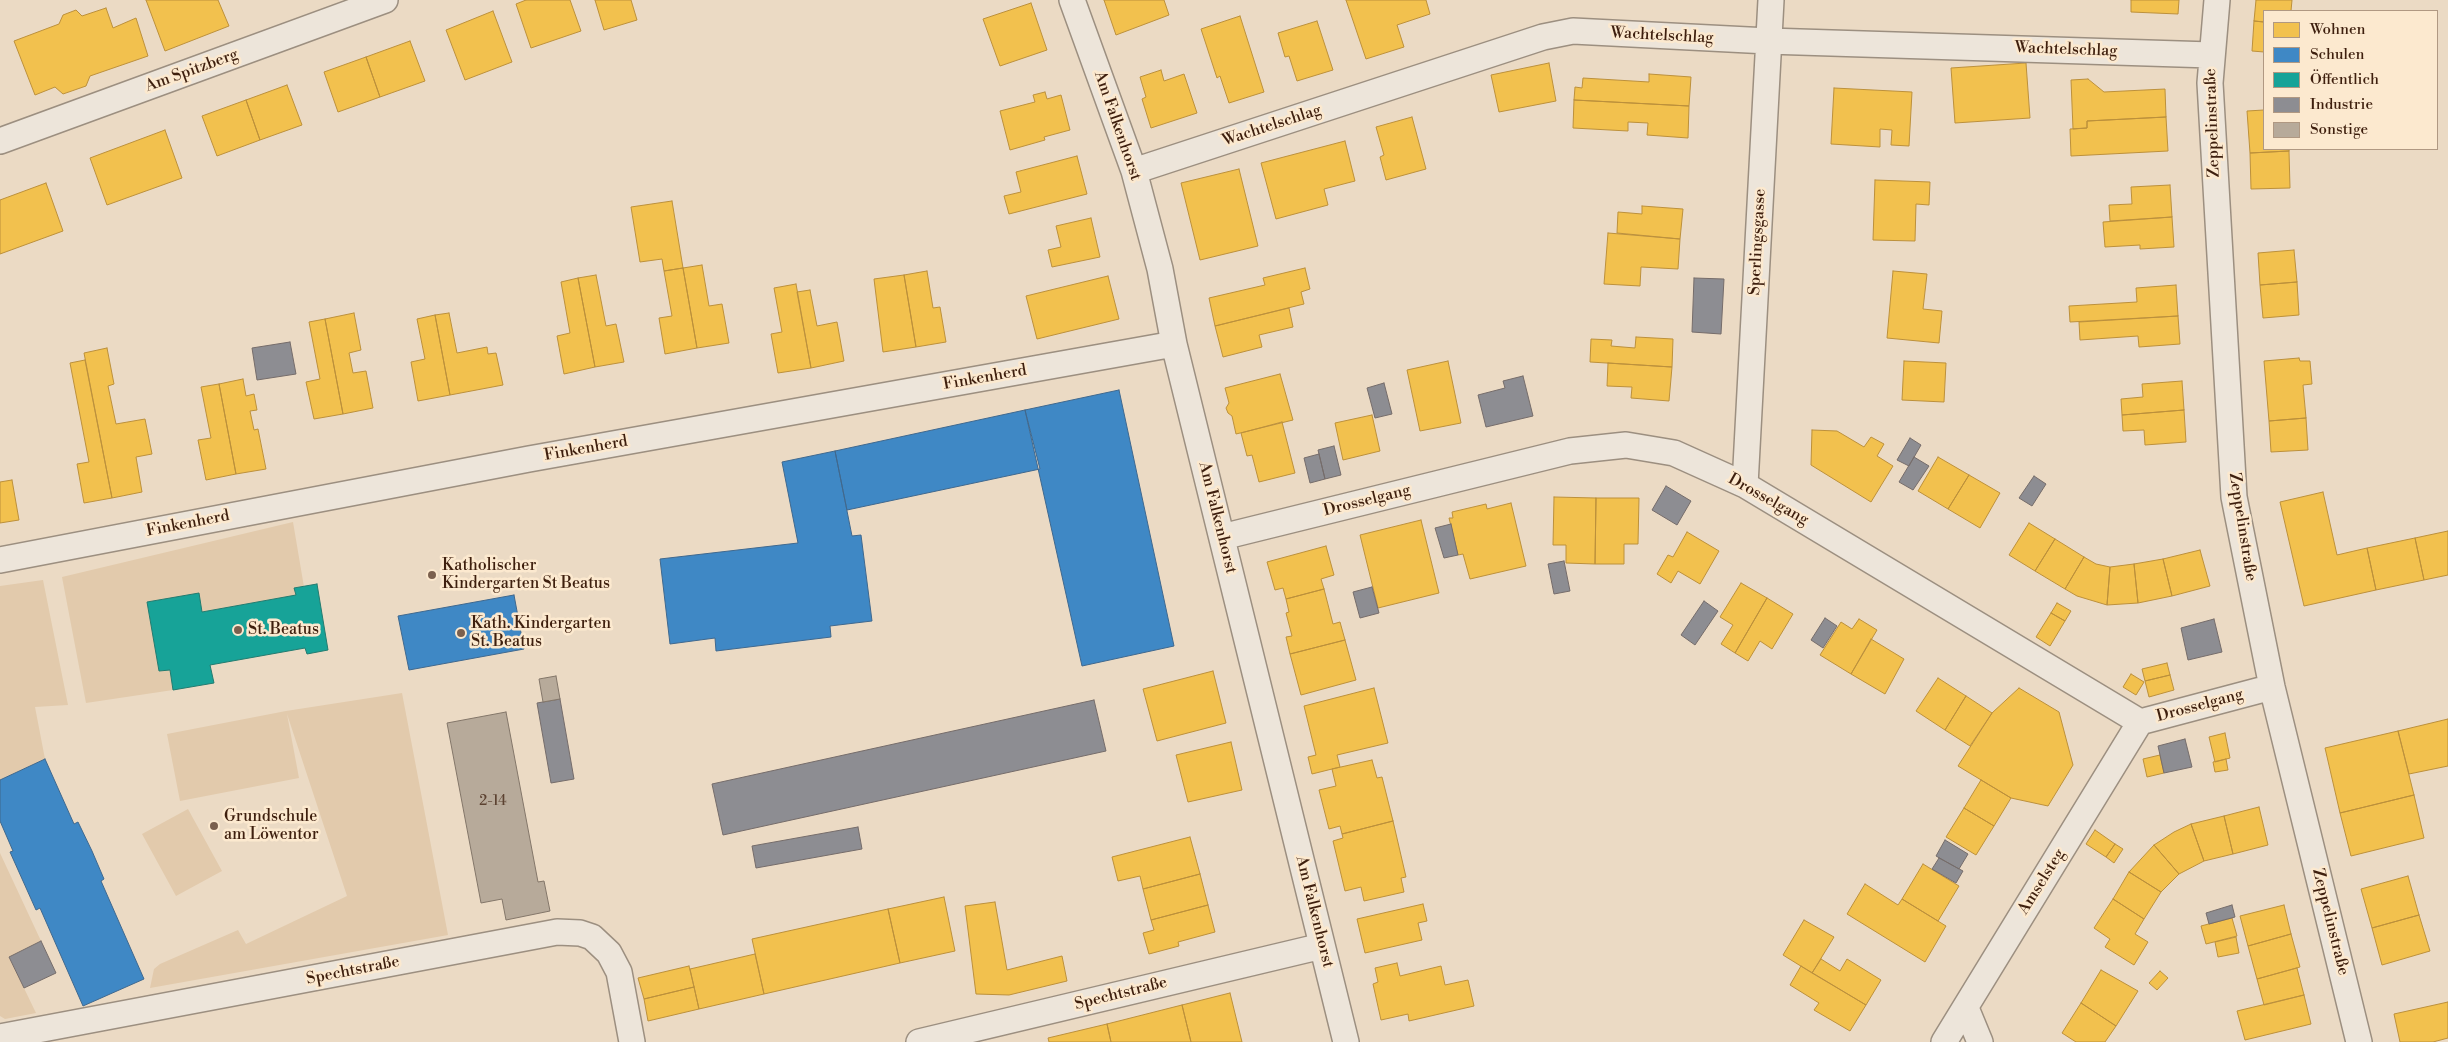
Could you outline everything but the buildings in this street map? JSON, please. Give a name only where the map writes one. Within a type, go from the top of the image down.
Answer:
[{"type":"street","name":"Am Spitzberg","points":[[0,141],[385,0]]},
{"type":"street","name":"Am Falkenhorst","points":[[1072,0],[1134,171],[1160,269],[1174,344],[1346,1042]]},
{"type":"street","name":"Sperlingsgasse","points":[[1745,484],[1771,0]]},
{"type":"street","name":"Zeppelinstraße","points":[[2217,0],[2211,55],[2210,93],[2234,498],[2272,687],[2359,1042]]},
{"type":"street","name":"Wachtelschlag","points":[[1134,171],[1543,37],[1574,31],[1768,41],[2211,55]]},
{"type":"street","name":"Finkenherd","points":[[0,560],[529,459],[1174,344]]},
{"type":"street","name":"Drosselgang","points":[[1222,537],[1570,451],[1626,445],[1674,453],[1745,484],[2140,722],[2272,687]]},
{"type":"street","name":"Amselsteg","points":[[1944,1042],[2140,722]]},
{"type":"street","name":"Spechtstraße","points":[[0,1037],[557,932],[580,933],[592,937],[609,952],[619,972],[632,1042]]},
{"type":"street","name":"Spechtstraße","points":[[919,1042],[1322,946]]},
{"type":"street","points":[[1966,1008],[1980,1042]]},
{"type":"shaded area","points":[[293,522],[304,587],[295,588],[296,595],[202,612],[198,594],[147,602],[159,671],[170,670],[173,690],[86,703],[62,577]]},
{"type":"shaded area","points":[[43,580],[68,705],[35,707],[45,759],[0,780],[0,586]]},
{"type":"shaded area","points":[[402,693],[448,935],[150,988],[154,969],[160,964],[238,930],[246,944],[347,896],[287,714],[299,778],[180,801],[167,734],[286,711]]},
{"type":"shaded area","points":[[188,809],[222,871],[176,896],[142,834]]},
{"type":"shaded area","points":[[0,853],[41,941],[9,957],[36,1013],[5,1019],[0,1016]]},
{"type":"place","name":"Katholischer Kindergarten St Beatus","points":[[432,575]]},
{"type":"place","name":"St. Beatus","points":[[238,630]]},
{"type":"place","name":"Kath. Kindergarten St. Beatus","points":[[461,633]]},
{"type":"place","name":"Grundschule am Löwentor","points":[[214,826]]}]
